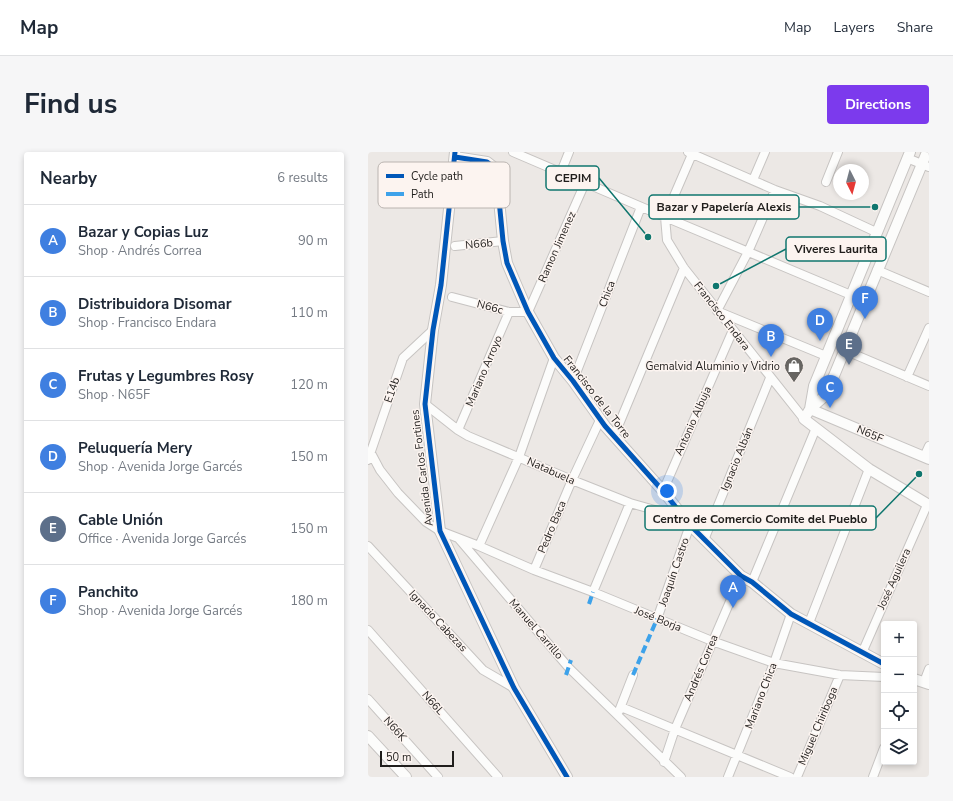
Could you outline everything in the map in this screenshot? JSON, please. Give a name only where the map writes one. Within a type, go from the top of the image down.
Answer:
[{"type":"street","points":[[513,152],[665,218],[851,295]]},
{"type":"street","points":[[561,172],[569,152]]},
{"type":"street","points":[[753,180],[765,152]]},
{"type":"street","points":[[826,182],[838,152]]},
{"type":"street","points":[[804,419],[810,409],[826,395],[877,270],[925,165],[927,152]]},
{"type":"street","points":[[690,153],[775,190],[820,206],[876,232]]},
{"type":"street","name":"Francisco Endara","points":[[690,153],[665,218],[667,240],[684,268],[804,419],[869,469],[928,505]]},
{"type":"street","name":"Francisco de la Torre","points":[[455,155],[487,162]]},
{"type":"street","points":[[810,409],[814,386],[876,232],[909,155],[925,165]]},
{"type":"street","name":"Ramon Jimenez","points":[[528,312],[585,182]]},
{"type":"street","points":[[775,190],[748,252],[717,311],[826,356]]},
{"type":"street","name":"Chica","points":[[573,381],[641,207]]},
{"type":"street","name":"Avenida Carlos Fortines","points":[[449,208],[425,404],[440,531],[514,688],[567,777]]},
{"type":"street","name":"Francisco de la Torre","points":[[500,208],[507,263],[528,312],[554,358],[573,381],[600,420],[704,540],[741,576],[752,582],[791,614],[881,662]]},
{"type":"street","name":"N66b","points":[[455,246],[503,241]]},
{"type":"street","points":[[614,436],[684,268]]},
{"type":"street","points":[[877,270],[929,292]]},
{"type":"street","name":"N66c","points":[[452,297],[509,312],[528,312]]},
{"type":"street","name":"Mariano Arroyo","points":[[458,430],[509,312]]},
{"type":"street","points":[[907,378],[929,328]]},
{"type":"street","name":"E14b","points":[[369,456],[403,358],[433,330]]},
{"type":"street","name":"Antonio Albuja","points":[[663,491],[733,330]]},
{"type":"street","points":[[844,350],[907,378],[929,386]]},
{"type":"street","points":[[479,546],[519,457],[554,358]]},
{"type":"street","name":"Ignacio Albán","points":[[704,540],[770,378]]},
{"type":"street","name":"Natabuela","points":[[425,404],[468,436],[630,503],[688,522]]},
{"type":"street","name":"N65F","points":[[810,409],[927,458]]},
{"type":"street","name":"Pedro Baca","points":[[534,570],[572,480],[600,420]]},
{"type":"street","points":[[752,582],[816,428]]},
{"type":"street","points":[[927,458],[929,446]]},
{"type":"street","points":[[369,456],[398,493],[426,522],[440,531]]},
{"type":"street","points":[[809,623],[869,469]]},
{"type":"street","points":[[593,592],[630,503]]},
{"type":"street","name":"José Aguilera","points":[[862,653],[928,505]]},
{"type":"street","name":"Joaquín Castro","points":[[657,619],[688,522]]},
{"type":"street","name":"José Borja","points":[[440,531],[712,641],[774,663],[840,675],[881,677]]},
{"type":"street","name":"Manuel Carrillo","points":[[459,539],[569,668],[617,716]]},
{"type":"street","name":"Ignacio Cabezas","points":[[368,546],[483,670],[514,688]]},
{"type":"street","name":"Andrés Correa","points":[[664,762],[675,729],[741,576]]},
{"type":"street","name":"Mariano Chica","points":[[728,777],[774,663],[791,614]]},
{"type":"street","name":"N66L","points":[[368,630],[498,777]]},
{"type":"street","points":[[922,681],[929,669]]},
{"type":"street","points":[[633,675],[617,716],[681,777]]},
{"type":"street","name":"Miguel Chiriboga","points":[[797,777],[840,675]]},
{"type":"street","name":"N66K","points":[[368,699],[438,777]]},
{"type":"street","points":[[621,707],[790,777]]},
{"type":"street","points":[[368,736],[406,777]]},
{"type":"street","points":[[873,777],[881,756]]},
{"type":"marked path","points":[[589,604],[593,592]]},
{"type":"marked path","points":[[633,675],[657,619]]},
{"type":"marked path","points":[[566,675],[571,660]]},
{"type":"cycle path","points":[[454,162],[455,152]]},
{"type":"cycle path","points":[[455,157],[487,162]]},
{"type":"cycle path","points":[[449,208],[441,285],[433,330],[425,404],[440,531],[514,688],[567,777]]},
{"type":"cycle path","points":[[500,208],[507,263],[528,312],[554,358],[573,381],[605,426],[663,491],[690,525],[741,576],[752,582],[791,614],[881,662]]},
{"type":"place","name":"Bazar y Papelería Alexis","points":[[875,207]]},
{"type":"place","name":"CEPIM","points":[[648,237]]},
{"type":"place","name":"Viveres Laurita","points":[[716,286]]},
{"type":"place","name":"Panchito","points":[[865,319]]},
{"type":"place","name":"Peluquería Mery","points":[[820,341]]},
{"type":"place","name":"Distribuidora Disomar","points":[[771,357]]},
{"type":"place","name":"Cable Unión","points":[[849,365]]},
{"type":"place","name":"Gemalvid Aluminio y Vidrio","points":[[794,383]]},
{"type":"place","name":"Frutas y Legumbres Rosy","points":[[830,408]]},
{"type":"place","name":"Centro de Comercio Comite del Pueblo","points":[[919,474]]},
{"type":"place","name":"Bazar y Copias Luz","points":[[733,608]]}]
